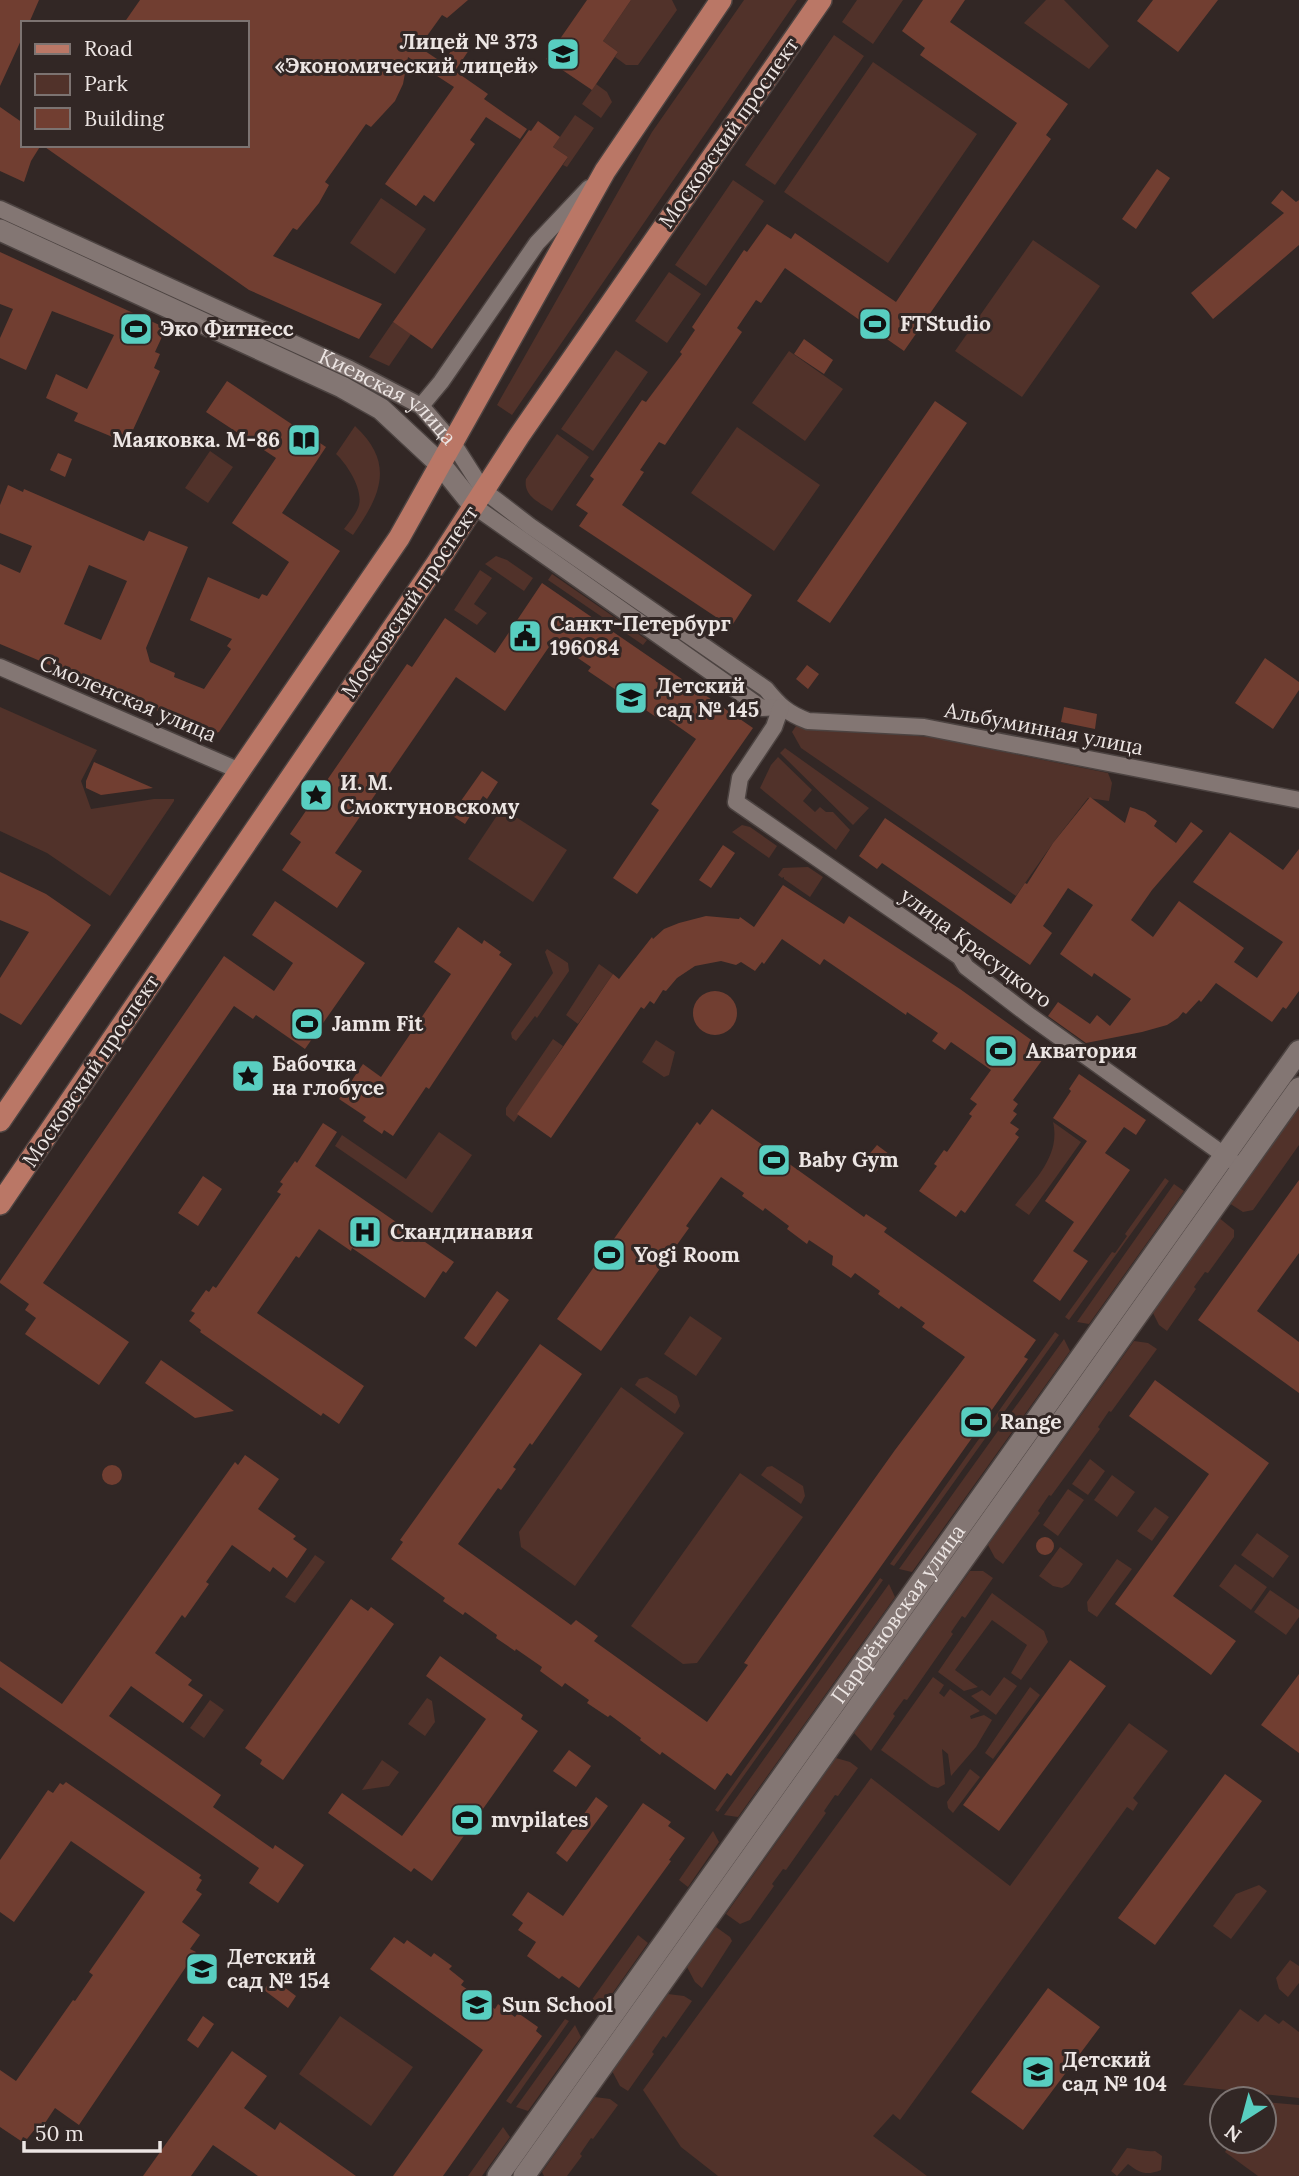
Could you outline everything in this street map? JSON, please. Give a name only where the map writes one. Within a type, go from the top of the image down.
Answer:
[{"type":"main road","points":[[0,1121],[399,538],[605,171],[721,0]]},
{"type":"main road","name":"Московский проспект","points":[[0,1205],[479,498],[821,0]]},
{"type":"street","points":[[421,406],[537,243],[605,171]]},
{"type":"street","name":"Киевская улица","points":[[0,209],[361,374],[421,406],[453,443],[479,498]]},
{"type":"street","name":"Киевская улица","points":[[0,230],[342,387],[381,409],[479,498]]},
{"type":"street","points":[[479,498],[530,526],[766,689],[781,708]]},
{"type":"street","name":"Смоленская улица","points":[[0,667],[240,771]]},
{"type":"street","name":"Альбуминная улица","points":[[781,708],[808,721],[923,727],[1299,800]]},
{"type":"street","name":"улица Красуцкого","points":[[781,708],[774,727],[740,778],[736,802],[960,957],[966,967],[1030,1016],[1234,1161]]},
{"type":"street","name":"Парфёновская улица","points":[[524,2176],[1234,1161],[1299,1052]]},
{"type":"street","name":"Парфёновская улица","points":[[498,2176],[1234,1161],[1299,1088]]},
{"type":"green space","points":[[631,0],[672,0],[677,10],[638,65],[626,65],[615,57],[618,52],[603,41]]},
{"type":"green space","points":[[744,0],[797,0],[512,415],[497,405],[652,132]]},
{"type":"green space","points":[[857,0],[903,0],[873,44],[842,22]]},
{"type":"green space","points":[[1046,0],[1064,0],[1109,46],[1089,69],[1024,23]]},
{"type":"green space","points":[[834,35],[864,56],[775,185],[745,165]]},
{"type":"green space","points":[[873,62],[977,134],[888,263],[784,192]]},
{"type":"green space","points":[[596,84],[607,92],[612,102],[601,118],[582,104]]},
{"type":"green space","points":[[575,115],[594,128],[567,167],[563,165],[568,157],[553,147]]},
{"type":"green space","points":[[733,180],[764,201],[706,286],[675,265]]},
{"type":"green space","points":[[381,198],[426,229],[395,274],[350,243]]},
{"type":"green space","points":[[1033,240],[1100,286],[1022,397],[955,351]]},
{"type":"green space","points":[[669,272],[701,294],[667,343],[635,321]]},
{"type":"green space","points":[[393,322],[411,334],[389,366],[369,357]]},
{"type":"green space","points":[[616,350],[648,372],[593,451],[561,429]]},
{"type":"green space","points":[[789,351],[843,389],[805,441],[752,403]]},
{"type":"green space","points":[[355,426],[376,454],[380,480],[370,507],[353,535],[344,529],[358,508],[359,492],[349,470],[336,454]]},
{"type":"green space","points":[[737,427],[820,485],[774,551],[691,493]]},
{"type":"green space","points":[[557,434],[589,457],[552,511],[529,494],[526,479]]},
{"type":"green space","points":[[210,451],[233,467],[208,503],[185,488]]},
{"type":"green space","points":[[496,556],[507,560],[533,578],[524,591],[485,564]]},
{"type":"green space","points":[[480,570],[492,578],[474,604],[487,613],[477,625],[454,610]]},
{"type":"green space","points":[[552,574],[647,640],[643,645],[548,580]]},
{"type":"green space","points":[[0,707],[97,750],[81,781],[91,809],[154,799],[174,799],[110,896],[47,853],[0,831]]},
{"type":"green space","points":[[796,726],[930,737],[1108,773],[1112,783],[1109,801],[1088,798],[1016,896],[801,748],[792,732]]},
{"type":"green space","points":[[785,748],[869,808],[853,825],[780,753]]},
{"type":"green space","points":[[778,757],[812,790],[803,801],[815,812],[820,807],[826,812],[833,812],[850,830],[836,850],[760,788]]},
{"type":"green space","points":[[502,808],[567,850],[533,902],[468,859]]},
{"type":"green space","points":[[742,825],[750,827],[777,846],[769,858],[732,832]]},
{"type":"green space","points":[[808,867],[823,877],[810,897],[778,875],[783,868]]},
{"type":"green space","points":[[547,949],[568,963],[569,971],[537,1018],[535,1016],[516,1041],[511,1033],[553,973],[545,952]]},
{"type":"green space","points":[[599,964],[613,974],[578,1024],[566,1015]]},
{"type":"green space","points":[[553,1039],[563,1046],[514,1122],[506,1115],[506,1108]]},
{"type":"green space","points":[[656,1040],[675,1052],[669,1075],[664,1077],[642,1062]]},
{"type":"green space","points":[[1299,1105],[1299,1145],[1253,1210],[1243,1212],[1229,1203]]},
{"type":"green space","points":[[1053,1122],[1081,1142],[1029,1215],[1015,1205],[1050,1157]]},
{"type":"green space","points":[[439,1132],[472,1155],[432,1213],[335,1146],[342,1135],[406,1179]]},
{"type":"green space","points":[[1165,1178],[1169,1181],[1069,1320],[1065,1317],[1112,1252],[1115,1253],[1127,1236],[1125,1234]]},
{"type":"green space","points":[[1174,1184],[1184,1191],[1089,1324],[1077,1322]]},
{"type":"green space","points":[[1218,1217],[1234,1230],[1234,1237],[1208,1273],[1205,1272],[1194,1287],[1196,1289],[1167,1331],[1159,1325],[1152,1311]]},
{"type":"green space","points":[[690,1316],[722,1338],[696,1376],[664,1354]]},
{"type":"green space","points":[[1055,1332],[1059,1335],[894,1566],[890,1564]]},
{"type":"green space","points":[[1064,1339],[1070,1351],[912,1572],[899,1569]]},
{"type":"green space","points":[[1134,1341],[1148,1343],[1157,1349],[1111,1412],[1109,1411],[1098,1427],[1100,1429],[1051,1496],[1049,1495],[1038,1511],[1040,1513],[1003,1564],[995,1558],[988,1545]]},
{"type":"green space","points":[[647,1377],[677,1396],[680,1406],[675,1414],[635,1385],[639,1379]]},
{"type":"green space","points":[[621,1387],[684,1433],[575,1586],[521,1547],[519,1532]]},
{"type":"green space","points":[[1090,1459],[1105,1471],[1088,1495],[1072,1484]]},
{"type":"green space","points":[[772,1466],[803,1486],[805,1496],[801,1504],[761,1475],[767,1467]]},
{"type":"green space","points":[[740,1473],[803,1517],[697,1663],[683,1664],[631,1626]]},
{"type":"green space","points":[[1112,1475],[1135,1492],[1117,1517],[1094,1500]]},
{"type":"green space","points":[[1068,1489],[1084,1500],[1058,1536],[1043,1525]]},
{"type":"green space","points":[[1155,1507],[1169,1517],[1152,1541],[1137,1531]]},
{"type":"green space","points":[[1257,1533],[1289,1556],[1273,1578],[1241,1555]]},
{"type":"green space","points":[[1060,1547],[1083,1564],[1069,1584],[1062,1588],[1053,1586],[1039,1576]]},
{"type":"green space","points":[[315,1555],[325,1562],[295,1603],[285,1597]]},
{"type":"green space","points":[[1117,1559],[1132,1569],[1097,1617],[1088,1611],[1087,1602]]},
{"type":"green space","points":[[1235,1564],[1267,1587],[1251,1610],[1219,1586]]},
{"type":"green space","points":[[970,1571],[983,1571],[993,1578],[965,1618],[962,1616],[951,1632],[953,1634],[907,1700],[904,1699],[893,1714],[895,1716],[871,1751],[854,1733]]},
{"type":"green space","points":[[880,1578],[883,1580],[718,1812],[715,1810]]},
{"type":"green space","points":[[889,1584],[895,1597],[738,1817],[724,1815]]},
{"type":"green space","points":[[1270,1590],[1299,1610],[1299,1617],[1286,1635],[1254,1612]]},
{"type":"green space","points":[[992,1593],[1044,1631],[1048,1642],[1021,1680],[1011,1673],[1027,1645],[992,1620],[955,1670],[978,1687],[964,1691],[938,1672]]},
{"type":"green space","points":[[933,1677],[944,1685],[939,1693],[944,1697],[950,1689],[980,1711],[970,1716],[971,1719],[984,1715],[992,1720],[976,1747],[951,1776],[948,1754],[942,1749],[945,1784],[938,1788],[931,1786],[881,1750]]},
{"type":"green space","points":[[1004,1677],[1017,1686],[996,1715],[971,1696],[982,1690],[990,1696]]},
{"type":"green space","points":[[1030,1687],[1040,1695],[993,1759],[985,1753]]},
{"type":"green space","points":[[427,1698],[432,1701],[435,1722],[425,1736],[408,1724]]},
{"type":"green space","points":[[210,1700],[224,1710],[204,1738],[190,1728]]},
{"type":"green space","points":[[1129,1723],[1168,1751],[1133,1798],[1138,1803],[1133,1811],[1127,1807],[900,2120],[893,2114],[873,2136],[927,2176],[718,2176],[681,2147],[643,2090],[871,1778],[1010,1886]]},
{"type":"green space","points":[[836,1758],[850,1762],[858,1768],[838,1796],[835,1795],[824,1811],[826,1813],[786,1870],[783,1869],[772,1884],[774,1886],[750,1920],[740,1924],[726,1914]]},
{"type":"green space","points":[[382,1760],[399,1772],[389,1786],[362,1790]]},
{"type":"green space","points":[[970,1769],[980,1777],[953,1813],[947,1802]]},
{"type":"green space","points":[[713,1831],[719,1842],[688,1887],[679,1880]]},
{"type":"green space","points":[[1259,1885],[1267,1891],[1231,1939],[1213,1926],[1236,1894]]},
{"type":"green space","points":[[716,1927],[732,1941],[702,1988],[695,1982],[687,1967]]},
{"type":"green space","points":[[638,1935],[648,1943],[600,2011],[586,2008]]},
{"type":"green space","points":[[1290,1960],[1299,1966],[1299,1983],[1288,1997],[1279,1989],[1276,1978]]},
{"type":"green space","points":[[668,1994],[684,1996],[692,2001],[666,2038],[663,2036],[628,2091],[620,2086],[612,2071]]},
{"type":"green space","points":[[1240,2009],[1258,2022],[1265,2014],[1279,2024],[1283,2020],[1299,2032],[1299,2098],[1278,2096],[1278,2085],[1208,2085],[1208,2088],[1183,2085]]},
{"type":"green space","points":[[340,2016],[413,2067],[371,2126],[299,2074]]},
{"type":"green space","points":[[565,2019],[569,2021],[511,2104],[506,2101]]},
{"type":"green space","points":[[575,2025],[581,2037],[528,2111],[516,2107]]},
{"type":"green space","points":[[595,2097],[610,2099],[618,2105],[593,2139],[591,2138],[567,2176],[544,2176],[542,2172]]},
{"type":"green space","points":[[1278,2103],[1299,2105],[1299,2176],[1258,2176],[1229,2155],[1278,2155]]},
{"type":"green space","points":[[503,2127],[510,2137],[482,2176],[468,2176]]},
{"type":"green space","points":[[1127,2148],[1155,2151],[1162,2156],[1161,2170],[1143,2173],[1128,2164],[1117,2176],[1111,2171]]},
{"type":"building","points":[[0,0],[39,0],[30,21],[21,21],[21,40],[0,86]]},
{"type":"building","points":[[140,0],[468,0],[447,18],[442,15],[419,47],[443,63],[457,42],[469,50],[455,71],[488,94],[484,99],[527,129],[520,139],[486,117],[470,140],[475,144],[434,202],[424,195],[416,206],[385,184],[454,87],[408,57],[403,84],[395,101],[371,127],[366,124],[325,182],[329,185],[319,203],[297,230],[293,228],[273,256],[382,304],[359,339],[249,290],[45,147],[248,147],[248,21],[125,21]]},
{"type":"building","points":[[587,0],[631,0],[603,41],[618,52],[592,90],[546,59]]},
{"type":"building","points":[[923,0],[965,0],[950,22],[1068,104],[1046,135],[1051,139],[904,351],[785,268],[761,303],[756,300],[737,328],[742,332],[665,445],[659,442],[640,470],[644,472],[622,505],[752,595],[731,627],[579,526],[588,513],[576,505],[594,479],[590,476],[642,400],[646,402],[682,354],[680,352],[695,330],[692,327],[744,250],[747,252],[767,224],[791,239],[795,233],[896,302],[1017,123],[920,55],[925,48],[902,31]]},
{"type":"building","points":[[1153,0],[1218,0],[1178,52],[1137,21]]},
{"type":"building","points":[[0,107],[21,122],[21,147],[40,147],[31,161],[24,182],[0,171]]},
{"type":"building","points":[[538,121],[560,137],[553,147],[568,157],[432,349],[393,322]]},
{"type":"building","points":[[1157,169],[1170,178],[1136,229],[1122,219]]},
{"type":"building","points":[[1282,190],[1296,202],[1299,200],[1299,245],[1213,319],[1191,293],[1284,213],[1271,203]]},
{"type":"building","points":[[0,252],[166,328],[155,352],[160,354],[154,368],[160,371],[127,443],[74,421],[78,413],[46,398],[56,374],[87,389],[114,335],[52,311],[26,370],[0,358],[0,338],[13,309],[0,304]]},
{"type":"building","points":[[804,339],[833,360],[824,374],[794,354]]},
{"type":"building","points":[[227,381],[326,447],[282,513],[340,551],[219,732],[213,734],[0,644],[0,564],[20,573],[32,546],[0,533],[0,505],[8,485],[23,492],[24,489],[144,541],[149,531],[188,547],[146,648],[150,662],[175,673],[174,677],[204,689],[231,649],[227,646],[232,639],[190,620],[208,577],[259,599],[262,594],[267,596],[289,562],[232,523],[276,458],[206,412]],"holes":[[[89,565],[127,581],[101,640],[64,624]]]},
{"type":"building","points":[[935,401],[967,423],[830,623],[797,601]]},
{"type":"building","points":[[58,453],[72,459],[65,477],[50,470]]},
{"type":"building","points":[[542,583],[753,728],[637,894],[613,878],[659,810],[651,804],[696,739],[659,713],[656,717],[588,671],[591,667],[553,641],[505,711],[456,677],[335,853],[362,871],[337,908],[282,870],[301,842],[290,834],[407,664],[412,667],[445,618],[495,653]]},
{"type":"building","points":[[1265,658],[1299,682],[1299,690],[1273,729],[1235,703]]},
{"type":"building","points":[[807,665],[819,674],[808,689],[796,679]]},
{"type":"building","points":[[1064,707],[1097,714],[1095,729],[1061,722]]},
{"type":"building","points":[[94,762],[153,788],[101,795],[86,788]]},
{"type":"building","points":[[482,771],[498,782],[487,799],[483,796],[465,824],[451,815]]},
{"type":"building","points":[[1090,797],[1125,823],[1130,807],[1145,812],[1157,821],[1154,826],[1176,843],[1191,822],[1203,831],[1152,890],[1131,920],[1153,937],[1179,901],[1244,948],[1234,962],[1257,978],[1283,942],[1193,882],[1230,832],[1283,870],[1299,849],[1299,991],[1272,1022],[1216,983],[1201,1002],[1199,1000],[1186,1014],[1183,1012],[1167,1025],[1086,1043],[1048,1016],[1058,1002],[1090,1024],[1097,1015],[1110,1026],[1131,999],[1094,973],[1092,977],[1060,954],[1093,905],[1068,888],[1043,926],[1052,933],[1030,965],[882,863],[877,869],[859,856],[885,818],[1011,904],[1053,843]]},
{"type":"building","points":[[723,845],[735,853],[711,888],[699,880]]},
{"type":"building","points":[[0,872],[46,894],[91,925],[21,1025],[0,1013],[0,978],[29,932],[0,920]]},
{"type":"building","points":[[783,885],[844,924],[849,916],[960,989],[1048,1052],[1013,1100],[1018,1104],[1013,1111],[1017,1114],[1010,1123],[1019,1129],[1015,1134],[1019,1137],[965,1213],[961,1210],[956,1217],[919,1191],[937,1166],[934,1164],[944,1150],[947,1152],[972,1116],[969,1114],[977,1104],[970,1099],[991,1070],[951,1042],[945,1050],[932,1041],[938,1033],[907,1012],[906,1015],[824,959],[820,965],[782,939],[764,964],[762,962],[755,971],[741,962],[736,965],[721,961],[695,966],[677,978],[666,991],[663,990],[654,1004],[650,1001],[644,1009],[641,1007],[551,1138],[517,1114],[613,974],[619,979],[652,937],[653,939],[664,929],[679,923],[706,916],[740,917],[754,927]]},
{"type":"building","points":[[275,901],[365,963],[305,1049],[256,1015],[253,1019],[234,1006],[43,1283],[129,1342],[99,1385],[25,1334],[36,1318],[25,1310],[29,1304],[0,1281],[224,956],[274,991],[293,963],[252,935]]},
{"type":"building","points":[[458,927],[482,944],[484,940],[512,964],[429,1089],[426,1087],[393,1136],[384,1130],[382,1134],[363,1121],[366,1117],[339,1099],[363,1064],[381,1077],[451,974],[434,962]]},
{"type":"building","points":[[715,991],[731,997],[737,1013],[731,1029],[715,1035],[699,1029],[693,1013],[699,997]]},
{"type":"building","points":[[1079,1074],[1146,1120],[1136,1135],[1124,1127],[1105,1153],[1130,1170],[1073,1251],[1088,1261],[1060,1301],[1033,1281],[1074,1222],[1045,1201],[1087,1141],[1053,1118]]},
{"type":"building","points":[[712,1109],[864,1217],[866,1214],[887,1228],[884,1232],[1036,1340],[1024,1357],[1028,1359],[872,1579],[731,1776],[727,1773],[715,1790],[662,1752],[660,1755],[610,1715],[608,1717],[587,1703],[589,1700],[565,1683],[562,1687],[540,1671],[542,1667],[496,1638],[497,1635],[465,1612],[463,1615],[443,1601],[445,1598],[391,1559],[403,1542],[400,1540],[540,1344],[582,1374],[532,1445],[530,1443],[513,1467],[516,1469],[501,1490],[498,1488],[458,1544],[571,1625],[576,1620],[598,1636],[594,1641],[707,1722],[748,1665],[744,1663],[774,1620],[965,1357],[922,1327],[925,1323],[878,1294],[880,1291],[855,1273],[851,1278],[832,1265],[833,1256],[809,1240],[807,1244],[787,1229],[789,1226],[765,1208],[763,1211],[742,1196],[744,1193],[721,1177],[686,1226],[689,1228],[601,1351],[557,1319],[697,1122],[700,1125]]},
{"type":"building","points":[[323,1123],[337,1132],[315,1166],[454,1262],[446,1273],[443,1271],[425,1298],[319,1229],[299,1258],[296,1256],[257,1313],[364,1386],[339,1424],[323,1413],[321,1416],[200,1332],[201,1330],[189,1321],[195,1313],[191,1311],[206,1290],[209,1292],[213,1286],[216,1288],[281,1194],[277,1192],[283,1184],[280,1182],[295,1161],[297,1163]]},
{"type":"building","points":[[877,1145],[889,1154],[875,1173],[861,1164]]},
{"type":"building","points":[[203,1176],[222,1189],[198,1226],[178,1213]]},
{"type":"building","points":[[1299,1180],[1299,1253],[1257,1311],[1299,1342],[1299,1393],[1198,1320]]},
{"type":"building","points":[[497,1291],[509,1300],[476,1347],[464,1338]]},
{"type":"building","points":[[161,1360],[234,1411],[195,1418],[145,1383]]},
{"type":"building","points":[[1155,1380],[1269,1463],[1173,1596],[1236,1641],[1211,1675],[1115,1604],[1209,1474],[1129,1416]]},
{"type":"building","points":[[245,1455],[279,1479],[258,1509],[296,1536],[293,1539],[307,1549],[287,1578],[273,1567],[270,1572],[232,1545],[185,1618],[182,1615],[155,1653],[192,1680],[188,1685],[203,1695],[183,1723],[131,1686],[109,1716],[221,1795],[213,1807],[273,1849],[275,1845],[304,1865],[278,1903],[249,1883],[259,1868],[0,1687],[0,1661],[62,1704],[235,1462],[238,1465]]},
{"type":"building","points":[[112,1465],[119,1468],[122,1475],[119,1482],[112,1485],[105,1482],[102,1475],[105,1468]]},
{"type":"building","points":[[1041,1537],[1049,1537],[1054,1546],[1052,1553],[1041,1555],[1036,1550],[1036,1542]]},
{"type":"building","points":[[351,1599],[368,1611],[371,1607],[394,1624],[283,1780],[260,1764],[262,1760],[245,1748]]},
{"type":"building","points":[[440,1656],[523,1715],[521,1719],[538,1731],[432,1881],[414,1868],[411,1872],[328,1813],[342,1793],[402,1836],[437,1788],[486,1719],[426,1676]]},
{"type":"building","points":[[1070,1660],[1106,1686],[999,1831],[963,1805]]},
{"type":"building","points":[[1299,1674],[1299,1753],[1261,1725]]},
{"type":"building","points":[[569,1750],[591,1766],[576,1787],[553,1771]]},
{"type":"building","points":[[1225,1774],[1262,1801],[1155,1945],[1118,1918]]},
{"type":"building","points":[[66,1782],[201,1875],[199,1878],[202,1880],[196,1890],[202,1894],[182,1922],[200,1935],[190,1949],[196,1952],[79,2125],[55,2108],[39,2132],[35,2129],[27,2139],[23,2137],[21,2141],[0,2127],[0,2070],[16,2081],[93,1975],[89,1972],[145,1892],[71,1841],[14,1922],[0,1912],[0,1860],[48,1790],[53,1793],[60,1783],[63,1785]]},
{"type":"building","points":[[596,1797],[608,1806],[567,1862],[556,1853]]},
{"type":"building","points":[[643,1803],[671,1822],[668,1826],[685,1838],[579,1988],[562,1976],[559,1979],[527,1956],[536,1942],[518,1930],[523,1923],[512,1915],[528,1892],[563,1916]]},
{"type":"building","points":[[394,1937],[404,1944],[407,1940],[431,1957],[434,1953],[452,1966],[449,1969],[464,1981],[461,1985],[495,2009],[498,2004],[515,2017],[518,2013],[538,2027],[536,2031],[542,2036],[443,2176],[393,2176],[483,2050],[370,1969]]},
{"type":"building","points":[[272,1978],[296,1996],[288,2008],[264,1990]]},
{"type":"building","points":[[1048,1988],[1100,2027],[1023,2130],[971,2092]]},
{"type":"building","points":[[203,2016],[214,2024],[198,2048],[187,2040]]},
{"type":"building","points":[[232,2051],[267,2076],[244,2108],[275,2130],[280,2122],[356,2176],[258,2176],[213,2145],[191,2176],[143,2176]]},
{"type":"place","name":"Лицей № 373 «Экономический лицей»","points":[[563,54]]},
{"type":"place","name":"FTStudio","points":[[875,324]]},
{"type":"place","name":"Эко Фитнесс","points":[[136,329]]},
{"type":"place","name":"Маяковка. М-86","points":[[304,440]]},
{"type":"place","name":"Санкт-Петербург 196084","points":[[525,636]]},
{"type":"place","name":"Детский сад № 145","points":[[631,698]]},
{"type":"place","name":"И. М. Смоктуновскому","points":[[316,795]]},
{"type":"place","name":"Jamm Fit","points":[[307,1024]]},
{"type":"place","name":"Акватория","points":[[1001,1051]]},
{"type":"place","name":"Бабочка на глобусе","points":[[248,1076]]},
{"type":"place","name":"Baby Gym","points":[[774,1160]]},
{"type":"place","name":"Скандинавия","points":[[365,1232]]},
{"type":"place","name":"Yogi Room","points":[[609,1255]]},
{"type":"place","name":"Range","points":[[976,1422]]},
{"type":"place","name":"mvpilates","points":[[467,1820]]},
{"type":"place","name":"Детский сад № 154","points":[[202,1969]]},
{"type":"place","name":"Sun School","points":[[477,2005]]},
{"type":"place","name":"Детский сад № 104","points":[[1038,2072]]}]
